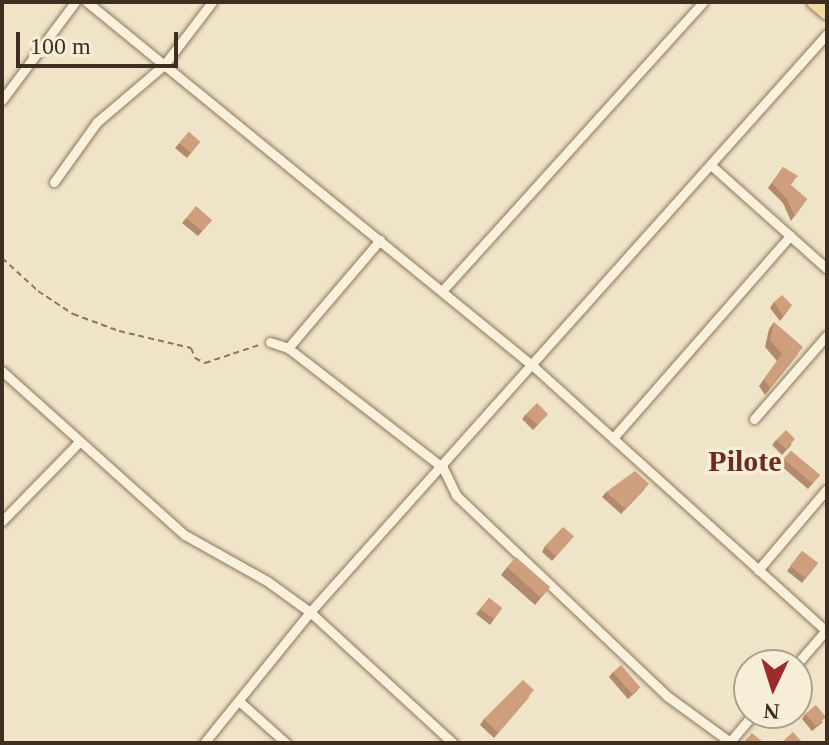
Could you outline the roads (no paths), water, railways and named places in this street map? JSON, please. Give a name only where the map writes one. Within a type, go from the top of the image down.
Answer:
[{"type":"main road","points":[[814,2],[827,13]]},
{"type":"street","points":[[2,100],[75,2]]},
{"type":"street","points":[[87,2],[533,366],[826,630],[810,649]]},
{"type":"street","points":[[54,182],[97,122],[164,65],[212,2]]},
{"type":"street","points":[[442,291],[703,2]]},
{"type":"street","points":[[204,743],[310,612],[713,167],[827,34]]},
{"type":"street","points":[[2,80],[13,87]]},
{"type":"street","points":[[713,167],[827,269]]},
{"type":"street","points":[[613,438],[790,236]]},
{"type":"street","points":[[288,348],[380,240]]},
{"type":"street","points":[[754,419],[827,335]]},
{"type":"street","points":[[270,342],[288,348],[443,468],[456,495],[667,696],[729,742]]},
{"type":"street","points":[[2,371],[78,443],[185,535],[267,581],[310,612],[453,743]]},
{"type":"street","points":[[2,521],[78,443]]},
{"type":"street","points":[[758,570],[827,489]]},
{"type":"street","points":[[240,702],[286,743]]},
{"type":"district","name":"Pilote","points":[[745,461]]}]
